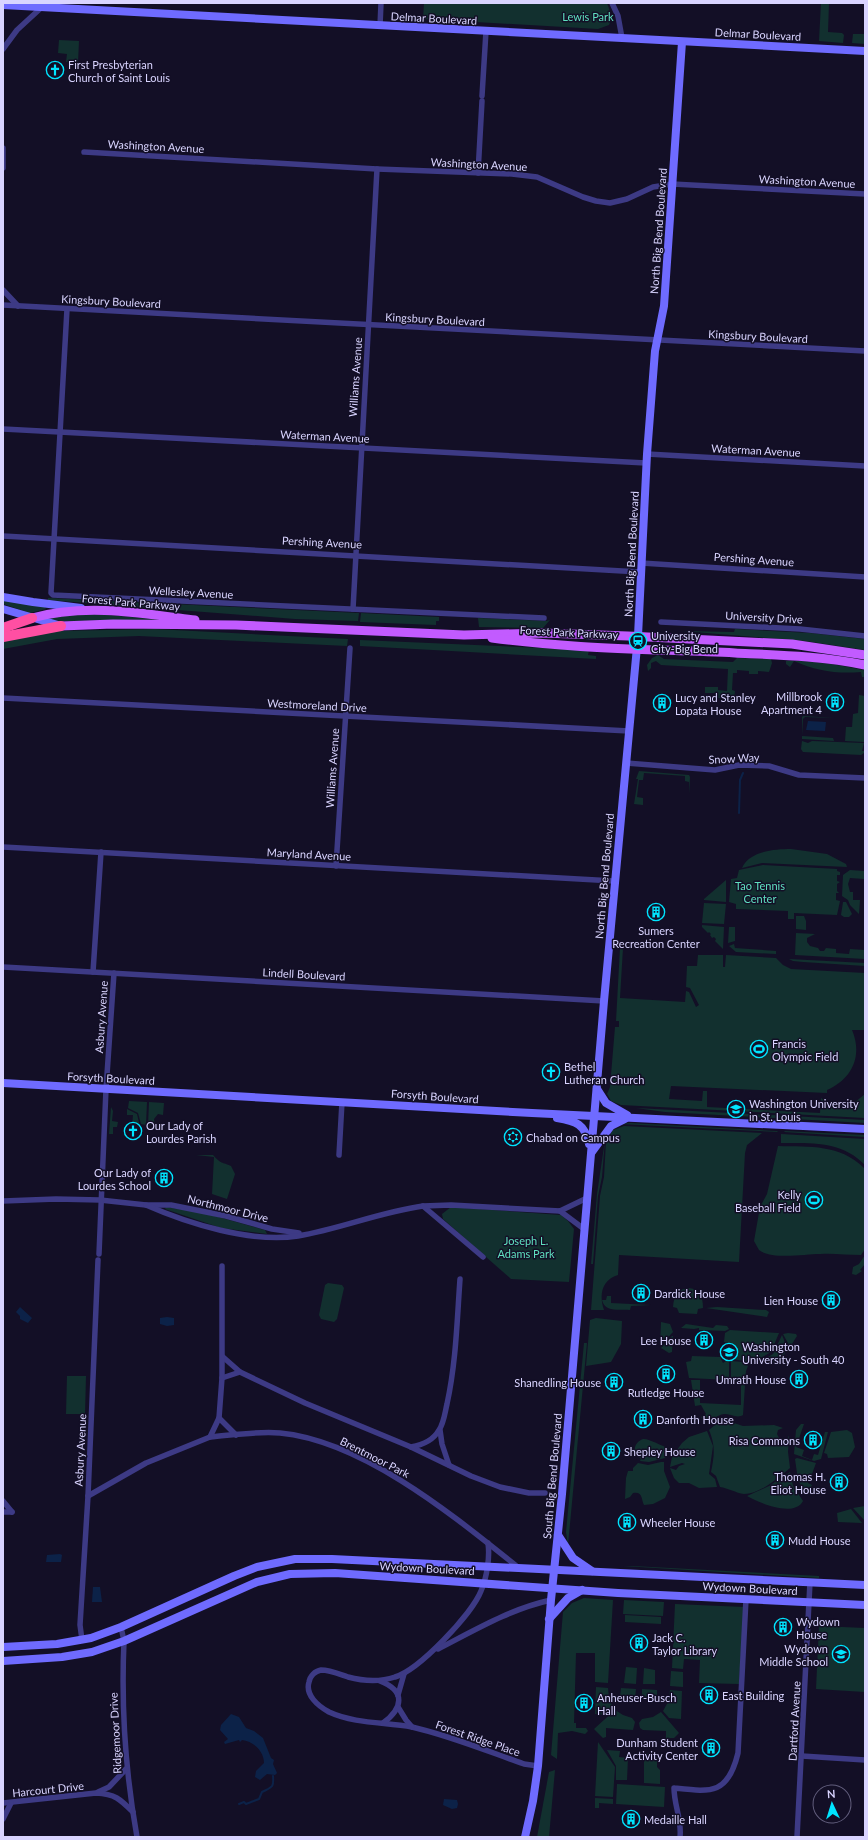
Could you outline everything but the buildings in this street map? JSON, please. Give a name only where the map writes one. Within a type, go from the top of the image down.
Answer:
[{"type":"highway","name":"Forest Park Parkway","points":[[3,628],[32,618]]},
{"type":"highway","name":"Forest Park Parkway","points":[[3,637],[61,626]]},
{"type":"main road","name":"Delmar Boulevard","points":[[3,5],[42,7],[86,6],[380,26],[865,51]]},
{"type":"main road","name":"North Big Bend Boulevard","points":[[595,1116],[614,881],[638,636],[646,463],[656,342],[664,306],[682,42]]},
{"type":"main road","points":[[3,597],[90,609]]},
{"type":"main road","points":[[3,609],[61,626]]},
{"type":"main road","name":"Forest Park Parkway","points":[[32,618],[64,611],[90,609],[236,625]]},
{"type":"main road","name":"Forest Park Parkway","points":[[61,626],[113,624],[236,625],[464,635],[543,633],[638,636],[792,644],[865,655]]},
{"type":"main road","name":"Forest Park Parkway","points":[[464,635],[524,642],[794,656],[838,660],[865,665]]},
{"type":"main road","name":"Forsyth Boulevard","points":[[3,1083],[532,1113],[865,1129]]},
{"type":"main road","points":[[597,1089],[606,1103],[632,1118]]},
{"type":"main road","points":[[532,1113],[576,1122],[587,1134],[591,1154]]},
{"type":"main road","name":"South Big Bend Boulevard","points":[[525,1837],[533,1801],[538,1766],[549,1619],[558,1535],[595,1116]]},
{"type":"main road","points":[[591,1154],[602,1136],[611,1126],[616,1122],[632,1118]]},
{"type":"main road","points":[[558,1535],[573,1558],[592,1571]]},
{"type":"main road","name":"Wydown Boulevard","points":[[3,1647],[82,1640],[121,1627],[234,1576],[257,1567],[282,1561],[325,1559],[865,1585]]},
{"type":"main road","name":"Wydown Boulevard","points":[[3,1661],[81,1654],[124,1641],[244,1586],[290,1574],[334,1573],[484,1582],[582,1590],[865,1604]]},
{"type":"main road","points":[[549,1619],[568,1598],[582,1590]]},
{"type":"street","points":[[380,26],[381,3]]},
{"type":"street","points":[[612,3],[618,16],[622,38]]},
{"type":"street","points":[[3,49],[17,30],[42,7]]},
{"type":"street","points":[[478,173],[486,32]]},
{"type":"street","points":[[3,148],[3,168]]},
{"type":"street","name":"Washington Avenue","points":[[84,152],[377,169],[512,174],[537,178],[583,197],[596,201],[610,202],[627,199],[653,187],[672,184],[865,194]]},
{"type":"street","name":"Williams Avenue","points":[[352,609],[377,169]]},
{"type":"street","points":[[3,290],[19,306]]},
{"type":"street","name":"Kingsbury Boulevard","points":[[3,306],[656,342],[865,351]]},
{"type":"street","name":"Wellesley Avenue","points":[[68,309],[51,593],[53,595],[544,618]]},
{"type":"street","name":"Waterman Avenue","points":[[3,429],[646,463]]},
{"type":"street","name":"Waterman Avenue","points":[[647,454],[865,466]]},
{"type":"street","name":"Pershing Avenue","points":[[3,536],[640,572]]},
{"type":"street","name":"Pershing Avenue","points":[[641,563],[865,577]]},
{"type":"street","name":"University Drive","points":[[661,622],[800,629],[865,636]]},
{"type":"street","name":"Williams Avenue","points":[[336,866],[350,648]]},
{"type":"street","name":"Westmoreland Drive","points":[[3,698],[629,731]]},
{"type":"street","name":"Snow Way","points":[[626,763],[715,770],[739,765],[769,766],[799,775],[865,778]]},
{"type":"street","name":"Maryland Avenue","points":[[3,847],[614,881]]},
{"type":"street","name":"Asbury Avenue","points":[[93,972],[100,852]]},
{"type":"street","name":"Lindell Boulevard","points":[[3,967],[114,972],[604,1001]]},
{"type":"street","name":"Asbury Avenue","points":[[82,1640],[80,1625],[88,1496],[100,1200],[114,972]]},
{"type":"street","points":[[339,1155],[342,1102]]},
{"type":"street","name":"Northmoor Drive","points":[[146,1205],[224,1230],[279,1237],[305,1234],[400,1210],[423,1206],[451,1205],[560,1211],[587,1198]]},
{"type":"street","name":"Northmoor Drive","points":[[3,1201],[100,1200],[146,1205],[190,1207],[272,1229],[305,1234]]},
{"type":"street","points":[[423,1206],[483,1257]]},
{"type":"street","points":[[560,1211],[584,1229]]},
{"type":"street","points":[[210,1437],[220,1418],[223,1357],[222,1266]]},
{"type":"street","points":[[411,1447],[426,1442],[435,1436],[440,1429],[451,1385],[456,1341],[460,1278]]},
{"type":"street","name":"Brentmoor Park","points":[[223,1357],[240,1372],[305,1403],[449,1464],[471,1476],[500,1487],[529,1493],[545,1492]]},
{"type":"street","points":[[222,1378],[240,1372]]},
{"type":"street","points":[[220,1418],[236,1435]]},
{"type":"street","points":[[440,1429],[442,1444],[449,1464]]},
{"type":"street","name":"Brentmoor Park","points":[[88,1496],[146,1463],[210,1437],[281,1433],[314,1440],[346,1452],[409,1486],[488,1543],[519,1568]]},
{"type":"street","points":[[3,1501],[12,1512],[3,1512]]},
{"type":"street","points":[[487,1567],[490,1552],[488,1543]]},
{"type":"street","name":"Forest Ridge Place","points":[[435,1650],[467,1612],[481,1591],[487,1567]]},
{"type":"street","name":"Dartford Avenue","points":[[797,1837],[810,1582]]},
{"type":"street","points":[[680,1837],[679,1812],[674,1800],[674,1788],[698,1791],[716,1790],[734,1771],[738,1753],[746,1599]]},
{"type":"street","name":"Forest Ridge Place","points":[[380,1681],[404,1674],[435,1650],[496,1618],[528,1605],[551,1600]]},
{"type":"street","name":"Ridgemoor Drive","points":[[121,1627],[124,1641],[122,1706],[126,1769],[137,1837]]},
{"type":"street","name":"Forest Ridge Place","points":[[398,1695],[391,1687],[380,1681],[350,1677],[321,1670],[312,1676],[308,1688],[310,1695],[317,1703],[329,1712],[351,1719],[412,1727],[449,1737],[524,1764],[538,1766]]},
{"type":"street","points":[[383,1723],[395,1712],[398,1707],[398,1695],[404,1674]]},
{"type":"street","points":[[398,1707],[412,1727]]},
{"type":"street","points":[[802,1756],[865,1760]]},
{"type":"street","name":"Harcourt Drive","points":[[96,1793],[109,1787],[126,1769]]},
{"type":"street","name":"Harcourt Drive","points":[[3,1803],[96,1793],[115,1796],[133,1812]]},
{"type":"street","points":[[3,1818],[12,1803]]},
{"type":"green space","name":"Lewis Park","points":[[424,3],[607,3],[612,17],[609,25],[598,29],[423,19]]},
{"type":"green space","points":[[821,3],[829,3],[828,32],[842,33],[844,35],[843,43],[819,41]]},
{"type":"green space","points":[[853,34],[865,34],[865,44],[852,43]]},
{"type":"green space","points":[[59,40],[79,41],[78,63],[66,62],[67,54],[58,53]]},
{"type":"green space","points":[[48,598],[359,613],[358,621],[295,619],[48,600]]},
{"type":"green space","points":[[3,599],[44,606],[46,609],[30,613],[3,604]]},
{"type":"green space","points":[[83,613],[167,620],[62,621],[53,620],[47,617]]},
{"type":"green space","points":[[361,613],[439,617],[439,621],[436,621],[436,625],[360,622]]},
{"type":"green space","points":[[478,618],[550,620],[543,628],[479,627]]},
{"type":"green space","points":[[155,629],[348,639],[347,646],[139,636],[57,639],[3,649],[3,641],[57,631]]},
{"type":"green space","points":[[735,629],[810,633],[865,639],[865,650],[805,641],[682,631],[734,632]]},
{"type":"green space","points":[[360,640],[589,650],[588,655],[596,656],[596,659],[360,646]]},
{"type":"green space","points":[[658,655],[664,659],[733,662],[737,658],[771,659],[772,663],[769,672],[758,671],[758,674],[749,674],[749,671],[737,670],[737,673],[733,673],[732,690],[735,691],[734,699],[718,698],[716,693],[705,693],[705,687],[718,687],[718,690],[727,691],[728,669],[661,665],[656,661],[651,663],[651,668],[648,671],[647,665],[652,658]]},
{"type":"green space","points":[[786,661],[794,661],[790,667],[786,664]]},
{"type":"green space","points":[[794,661],[815,662],[863,670],[865,671],[865,677],[862,677],[861,672],[844,673],[827,671]]},
{"type":"green space","points":[[859,695],[865,696],[864,742],[845,741],[846,727],[852,727],[853,714],[858,713]]},
{"type":"green space","points":[[803,716],[835,718],[805,717],[803,719],[802,736]]},
{"type":"green space","points":[[802,736],[833,738],[834,741],[802,739]]},
{"type":"green space","points":[[802,741],[808,743],[812,741],[864,743],[862,751],[864,751],[864,753],[861,755],[803,752],[801,749]]},
{"type":"green space","points":[[639,771],[689,775],[690,777],[689,794],[689,782],[685,781],[685,776],[644,773],[643,780],[639,780],[637,797],[643,798],[643,805],[634,804],[638,779],[636,779]]},
{"type":"green space","points":[[791,849],[827,854],[846,864],[847,867],[762,863],[742,868],[745,862],[750,858],[763,852]]},
{"type":"green space","name":"Tao Tennis Center","points":[[763,865],[837,869],[837,871],[840,872],[840,875],[837,875],[837,881],[840,882],[837,884],[837,891],[839,893],[836,893],[836,900],[840,901],[837,915],[794,913],[794,919],[788,919],[788,911],[736,909],[736,904],[729,902],[731,879],[737,878],[739,870]]},
{"type":"green space","points":[[850,870],[864,871],[864,879],[850,878],[848,884],[850,892],[853,892],[853,900],[860,900],[859,914],[850,905],[848,900],[842,896],[843,875]]},
{"type":"green space","points":[[726,880],[726,902],[704,900],[704,899]]},
{"type":"green space","points":[[843,902],[846,902],[852,914],[849,917],[844,917],[841,915]]},
{"type":"green space","points":[[704,903],[726,904],[724,924],[702,923]]},
{"type":"green space","points":[[796,916],[804,916],[806,921],[806,930],[796,929]]},
{"type":"green space","points":[[702,925],[724,927],[723,949],[715,941],[716,939],[714,937],[712,938],[710,935],[711,934],[702,927]]},
{"type":"green space","points":[[729,927],[735,927],[735,941],[728,943]]},
{"type":"green space","points":[[796,933],[815,934],[807,938],[807,942],[810,946],[818,948],[820,951],[824,951],[826,948],[836,949],[836,953],[849,954],[850,949],[865,950],[865,959],[795,955]]},
{"type":"green space","points":[[734,944],[735,948],[776,951],[776,954],[736,952],[729,946]]},
{"type":"green space","points":[[620,948],[623,948],[620,998],[685,1002],[686,991],[689,992],[696,1007],[699,1005],[690,988],[686,987],[687,966],[697,966],[698,955],[723,955],[723,967],[725,967],[726,955],[776,958],[783,965],[791,969],[865,973],[865,1030],[852,1030],[856,1049],[856,1058],[853,1066],[843,1080],[827,1090],[827,1093],[671,1086],[669,1099],[702,1101],[703,1091],[707,1091],[707,1107],[820,1113],[821,1098],[826,1102],[854,1103],[865,1094],[865,1118],[621,1105],[611,1101],[607,1094],[610,1087],[615,1027],[619,1027],[619,1021],[616,1021]]},
{"type":"green space","points":[[789,959],[865,963],[865,966],[803,962]]},
{"type":"green space","points":[[129,1101],[147,1102],[146,1125],[141,1124],[138,1113],[128,1108]]},
{"type":"green space","points":[[149,1102],[164,1103],[163,1115],[158,1114],[154,1119],[155,1125],[148,1125]]},
{"type":"green space","points":[[111,1107],[113,1111],[112,1121],[118,1122],[117,1127],[113,1127],[113,1134],[109,1134]]},
{"type":"green space","points":[[636,1108],[865,1120],[865,1123],[665,1112]]},
{"type":"green space","points":[[127,1109],[137,1114],[140,1127],[132,1127],[133,1115],[127,1115]]},
{"type":"green space","points":[[630,1123],[777,1131],[778,1132],[620,1124]]},
{"type":"green space","points":[[624,1126],[762,1133],[747,1145],[745,1153],[739,1262],[619,1255],[618,1275],[612,1277],[603,1289],[602,1305],[604,1310],[591,1310],[606,1141],[613,1130]]},
{"type":"green space","points":[[784,1132],[865,1135],[865,1137]]},
{"type":"green space","points":[[781,1134],[865,1139],[865,1165],[847,1151],[836,1147],[804,1143],[781,1143]]},
{"type":"green space","points":[[605,1140],[602,1177],[598,1196],[593,1264],[591,1264],[597,1194]]},
{"type":"green space","name":"Kelly Baseball Field","points":[[778,1146],[824,1148],[855,1160],[864,1168],[865,1249],[861,1255],[825,1254],[780,1256],[764,1253],[759,1250],[754,1241],[760,1207],[767,1194]]},
{"type":"green space","points":[[196,1155],[213,1155],[220,1161],[231,1166],[235,1174],[227,1199],[212,1194],[214,1157]]},
{"type":"green space","points":[[166,1207],[204,1213],[265,1230],[267,1234],[221,1228],[165,1209]]},
{"type":"green space","name":"Joseph L. Adams Park","points":[[451,1207],[561,1215],[574,1229],[569,1282],[511,1279],[443,1219],[442,1214]]},
{"type":"green space","points":[[865,1255],[865,1264],[860,1270],[862,1271],[856,1275],[852,1274],[853,1267],[859,1264]]},
{"type":"green space","points":[[328,1283],[342,1285],[344,1288],[337,1319],[334,1322],[321,1319],[319,1315],[325,1285]]},
{"type":"green space","points":[[689,1288],[696,1290],[700,1294],[702,1300],[703,1308],[698,1309],[697,1314],[679,1313],[677,1308],[673,1307],[677,1294],[682,1290]]},
{"type":"green space","points":[[607,1296],[611,1296],[611,1303],[651,1305],[631,1306],[630,1310],[613,1310],[606,1307],[602,1300],[606,1300]]},
{"type":"green space","points":[[717,1307],[766,1310],[769,1312],[767,1317],[706,1308]]},
{"type":"green space","points":[[596,1318],[622,1321],[621,1344],[611,1362],[586,1366],[590,1320]]},
{"type":"green space","points":[[661,1322],[670,1324],[673,1332],[660,1346]]},
{"type":"green space","points":[[686,1324],[713,1328],[716,1325],[727,1326],[729,1329],[725,1331],[699,1330],[699,1328],[681,1328]]},
{"type":"green space","points":[[730,1330],[779,1333],[771,1352],[750,1364],[745,1361],[729,1357],[730,1347],[728,1347],[728,1343],[724,1342],[725,1333]]},
{"type":"green space","points":[[783,1334],[796,1334],[797,1336],[790,1347]]},
{"type":"green space","points":[[782,1335],[786,1347],[779,1365],[761,1361],[773,1354]]},
{"type":"green space","points":[[672,1336],[672,1352],[669,1353],[661,1348]]},
{"type":"green space","points":[[584,1343],[587,1343],[568,1545],[566,1532]]},
{"type":"green space","points":[[692,1356],[720,1357],[723,1363],[728,1360],[729,1380],[689,1378],[686,1362],[691,1361]]},
{"type":"green space","points":[[731,1361],[743,1362],[748,1366],[745,1382],[731,1380]]},
{"type":"green space","points":[[67,1376],[86,1376],[85,1414],[66,1414]]},
{"type":"green space","points":[[691,1380],[700,1380],[700,1403],[741,1405],[741,1385],[745,1385],[743,1415],[736,1416],[724,1414],[711,1420],[703,1420],[701,1417],[706,1414],[701,1405],[695,1406]]},
{"type":"green space","points":[[725,1420],[743,1426],[774,1425],[783,1428],[778,1430],[777,1434],[779,1438],[783,1440],[788,1438],[789,1435],[788,1452],[790,1468],[768,1485],[750,1493],[744,1494],[720,1487],[716,1476],[711,1472],[714,1451],[713,1441],[709,1430],[716,1424]]},
{"type":"green space","points":[[801,1424],[804,1424],[796,1447],[804,1450],[802,1456],[812,1460],[814,1454],[818,1455],[825,1432],[828,1432],[821,1459],[814,1461],[794,1454],[796,1430]]},
{"type":"green space","points":[[847,1430],[852,1433],[855,1447],[849,1457],[828,1458],[827,1454],[824,1453],[831,1432]]},
{"type":"green space","points":[[707,1431],[713,1446],[709,1474],[715,1479],[717,1487],[699,1488],[689,1483],[679,1483],[674,1478],[670,1468],[676,1470],[679,1466],[685,1464],[682,1463],[670,1467],[672,1457],[682,1443],[689,1437]]},
{"type":"green space","points":[[643,1439],[668,1448],[669,1451],[665,1458],[649,1462],[640,1461],[641,1459],[636,1454],[635,1448],[637,1443]]},
{"type":"green space","points":[[797,1458],[816,1463],[812,1474],[808,1478],[808,1483],[812,1485],[807,1495],[798,1480],[795,1459]]},
{"type":"green space","points":[[664,1462],[664,1471],[670,1487],[665,1498],[653,1504],[644,1505],[639,1493],[633,1493],[630,1497],[625,1499],[626,1478],[628,1471],[633,1471],[633,1468],[638,1463],[648,1465]]},
{"type":"green space","points":[[790,1472],[793,1486],[803,1501],[799,1506],[784,1509],[776,1508],[747,1496],[769,1486]]},
{"type":"green space","points":[[865,1506],[865,1521],[853,1508]]},
{"type":"green space","points":[[851,1509],[862,1523],[838,1522],[837,1513]]},
{"type":"green space","points":[[623,1566],[819,1576],[819,1578]]},
{"type":"green space","points":[[584,1598],[613,1600],[608,1683],[595,1682],[595,1653],[576,1653],[574,1723],[576,1723],[576,1728],[586,1728],[588,1731],[585,1734],[572,1731],[558,1733],[557,1759],[551,1755],[563,1612],[572,1603]]},
{"type":"green space","points":[[624,1600],[664,1602],[663,1616],[623,1614]]},
{"type":"green space","points":[[675,1604],[744,1607],[739,1684],[699,1683],[700,1660],[684,1659],[683,1669],[672,1668]]},
{"type":"green space","points":[[625,1615],[661,1617],[661,1624],[625,1622]]},
{"type":"green space","name":"Wydown Middle School","points":[[819,1626],[865,1628],[865,1692],[816,1689]]},
{"type":"green space","points":[[626,1667],[637,1668],[636,1684],[624,1683]]},
{"type":"green space","points":[[644,1668],[655,1670],[655,1684],[643,1684]]},
{"type":"green space","points":[[671,1671],[683,1672],[683,1687],[670,1686]]},
{"type":"green space","points":[[596,1687],[608,1688],[609,1699],[614,1709],[606,1715],[595,1714]]},
{"type":"green space","points":[[621,1688],[636,1689],[635,1698],[620,1697]]},
{"type":"green space","points":[[642,1689],[657,1690],[657,1699],[642,1698]]},
{"type":"green space","points":[[670,1690],[682,1691],[681,1719],[669,1718],[663,1711],[668,1702]]},
{"type":"green space","points":[[615,1710],[632,1718],[635,1722],[633,1730],[606,1728],[606,1737],[603,1738],[594,1729]]},
{"type":"green space","points":[[661,1712],[679,1733],[674,1738],[666,1738],[666,1731],[643,1730],[640,1728],[639,1723],[642,1719],[653,1717]]},
{"type":"green space","points":[[598,1742],[615,1767],[613,1797],[595,1796]]},
{"type":"green space","points":[[607,1750],[620,1751],[619,1757],[628,1758],[627,1780],[616,1780],[616,1766]]},
{"type":"green space","points":[[647,1753],[657,1757],[657,1767],[660,1770],[660,1784],[644,1783],[644,1759],[647,1759]]},
{"type":"green space","points":[[555,1770],[549,1837],[537,1837],[549,1772]]},
{"type":"green space","points":[[617,1784],[665,1787],[664,1807],[616,1804]]},
{"type":"green space","points":[[595,1798],[613,1799],[613,1804],[599,1803],[599,1808],[595,1808]]},
{"type":"water","points":[[808,721],[826,722],[825,731],[806,730]]},
{"type":"water","points":[[20,1307],[32,1318],[28,1323],[20,1319],[20,1316],[16,1312]]},
{"type":"water","points":[[160,1318],[174,1318],[174,1325],[167,1326],[160,1324]]},
{"type":"water","points":[[47,1555],[62,1555],[61,1562],[46,1562]]},
{"type":"water","points":[[93,1587],[100,1587],[102,1602],[92,1602]]},
{"type":"water","points":[[231,1714],[239,1717],[246,1728],[254,1731],[263,1738],[271,1758],[274,1760],[273,1764],[277,1773],[275,1775],[267,1774],[260,1780],[255,1777],[256,1771],[264,1763],[264,1759],[257,1747],[250,1742],[242,1740],[240,1742],[239,1740],[225,1744],[224,1742],[228,1739],[220,1730],[221,1725]]},
{"type":"water","points":[[444,1799],[457,1800],[457,1808],[452,1809],[443,1805]]},
{"type":"waterway","points":[[739,813],[740,780],[743,773]]},
{"type":"waterway","points":[[239,1804],[244,1802],[246,1804],[259,1799],[262,1792],[272,1787],[273,1776]]},
{"type":"place","name":"First Presbyterian Church of Saint Louis","points":[[55,70]]},
{"type":"place","name":"University City-Big Bend","points":[[638,641]]},
{"type":"place","name":"Millbrook Apartment 4","points":[[835,702]]},
{"type":"place","name":"Lucy and Stanley Lopata House","points":[[662,703]]},
{"type":"place","name":"Sumers Recreation Center","points":[[656,912]]},
{"type":"place","name":"Francis Olympic Field","points":[[759,1049]]},
{"type":"place","name":"Bethel Lutheran Church","points":[[551,1072]]},
{"type":"place","name":"Washington University in St. Louis","points":[[736,1109]]},
{"type":"place","name":"Our Lady of Lourdes Parish","points":[[133,1131]]},
{"type":"place","name":"Chabad on Campus","points":[[513,1137]]},
{"type":"place","name":"Our Lady of Lourdes School","points":[[164,1178]]},
{"type":"place","name":"Kelly Baseball Field","points":[[814,1200]]},
{"type":"place","name":"Dardick House","points":[[641,1293]]},
{"type":"place","name":"Lien House","points":[[831,1300]]},
{"type":"place","name":"Lee House","points":[[704,1340]]},
{"type":"place","name":"Washington University - South 40","points":[[729,1352]]},
{"type":"place","name":"Rutledge House","points":[[666,1374]]},
{"type":"place","name":"Umrath House","points":[[799,1379]]},
{"type":"place","name":"Shanedling House","points":[[614,1382]]},
{"type":"place","name":"Danforth House","points":[[643,1419]]},
{"type":"place","name":"Risa Commons","points":[[813,1440]]},
{"type":"place","name":"Shepley House","points":[[611,1451]]},
{"type":"place","name":"Thomas H. Eliot House","points":[[839,1482]]},
{"type":"place","name":"Wheeler House","points":[[627,1522]]},
{"type":"place","name":"Mudd House","points":[[775,1540]]},
{"type":"place","name":"Wydown House","points":[[783,1627]]},
{"type":"place","name":"Jack C. Taylor Library","points":[[639,1643]]},
{"type":"place","name":"Wydown Middle School","points":[[841,1654]]},
{"type":"place","name":"East Building","points":[[709,1695]]},
{"type":"place","name":"Anheuser-Busch Hall","points":[[584,1703]]},
{"type":"place","name":"Dunham Student Activity Center","points":[[711,1748]]},
{"type":"place","name":"Medaille Hall","points":[[631,1819]]}]
